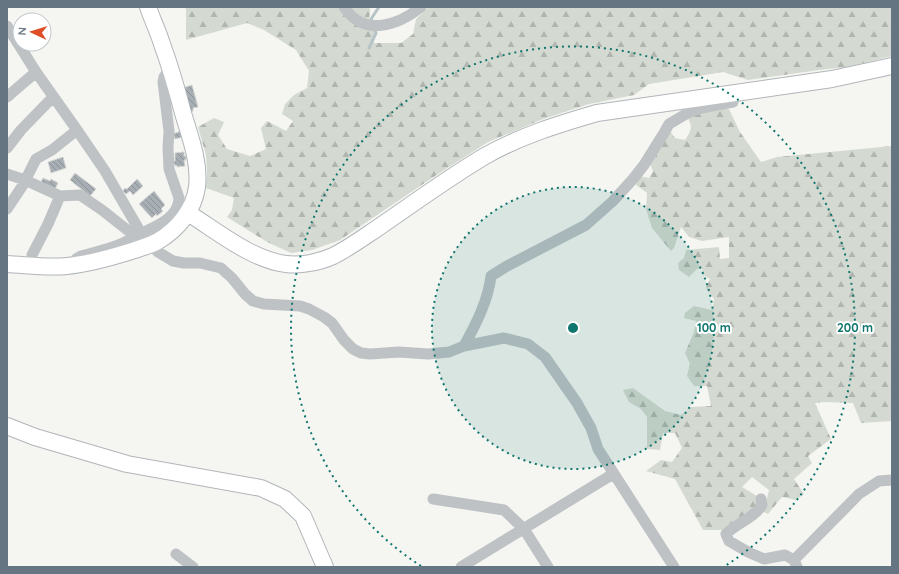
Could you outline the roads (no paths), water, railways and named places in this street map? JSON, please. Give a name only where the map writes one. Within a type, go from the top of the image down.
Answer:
[{"type":"street","points":[[142,238],[158,241],[170,232],[188,213],[194,202],[197,189],[198,172],[193,145],[170,68],[148,7]]},
{"type":"street","points":[[344,7],[357,21],[370,25],[383,25],[400,21],[422,7]]},
{"type":"street","points":[[7,26],[36,72],[105,171],[142,238]]},
{"type":"street","points":[[188,213],[249,252],[265,259],[287,264],[307,264],[333,256],[466,168],[508,144],[563,122],[597,113],[832,79],[892,66]]},
{"type":"street","points":[[7,264],[66,266],[94,262],[123,254],[156,226],[173,214],[179,202],[179,198],[169,169],[169,131],[163,82],[164,76],[170,68]]},
{"type":"street","points":[[7,97],[36,72]]},
{"type":"street","points":[[464,346],[478,319],[490,285],[491,276],[507,266],[586,225],[613,202],[633,179],[644,165],[669,124],[686,114],[701,108],[733,102],[734,93]]},
{"type":"street","points":[[7,148],[21,130],[53,97]]},
{"type":"street","points":[[7,209],[24,185],[36,159],[52,150],[77,130]]},
{"type":"street","points":[[7,174],[25,180],[60,196],[80,195],[142,238],[158,252],[173,261],[200,263],[221,268],[253,301],[264,304],[300,306],[309,309],[332,323],[344,340],[353,349],[361,352],[370,354],[399,352],[428,354],[449,352],[464,346],[504,338],[528,344],[545,357],[577,403],[591,428],[598,450],[674,567]]},
{"type":"street","points":[[32,255],[60,196]]},
{"type":"street","points":[[7,426],[34,437],[127,464],[261,488],[285,499],[303,516],[326,567]]},
{"type":"street","points":[[461,567],[614,474]]},
{"type":"street","points":[[761,499],[762,505],[758,512],[733,527],[726,534],[729,541],[764,559],[785,555],[796,563],[859,494],[879,481],[892,480]]},
{"type":"street","points":[[433,498],[504,510],[524,529],[548,567]]},
{"type":"street","points":[[176,554],[193,567]]},
{"type":"waterway","points":[[373,23],[371,19],[379,7]]},
{"type":"waterway","points":[[369,48],[376,33],[374,28]]}]
